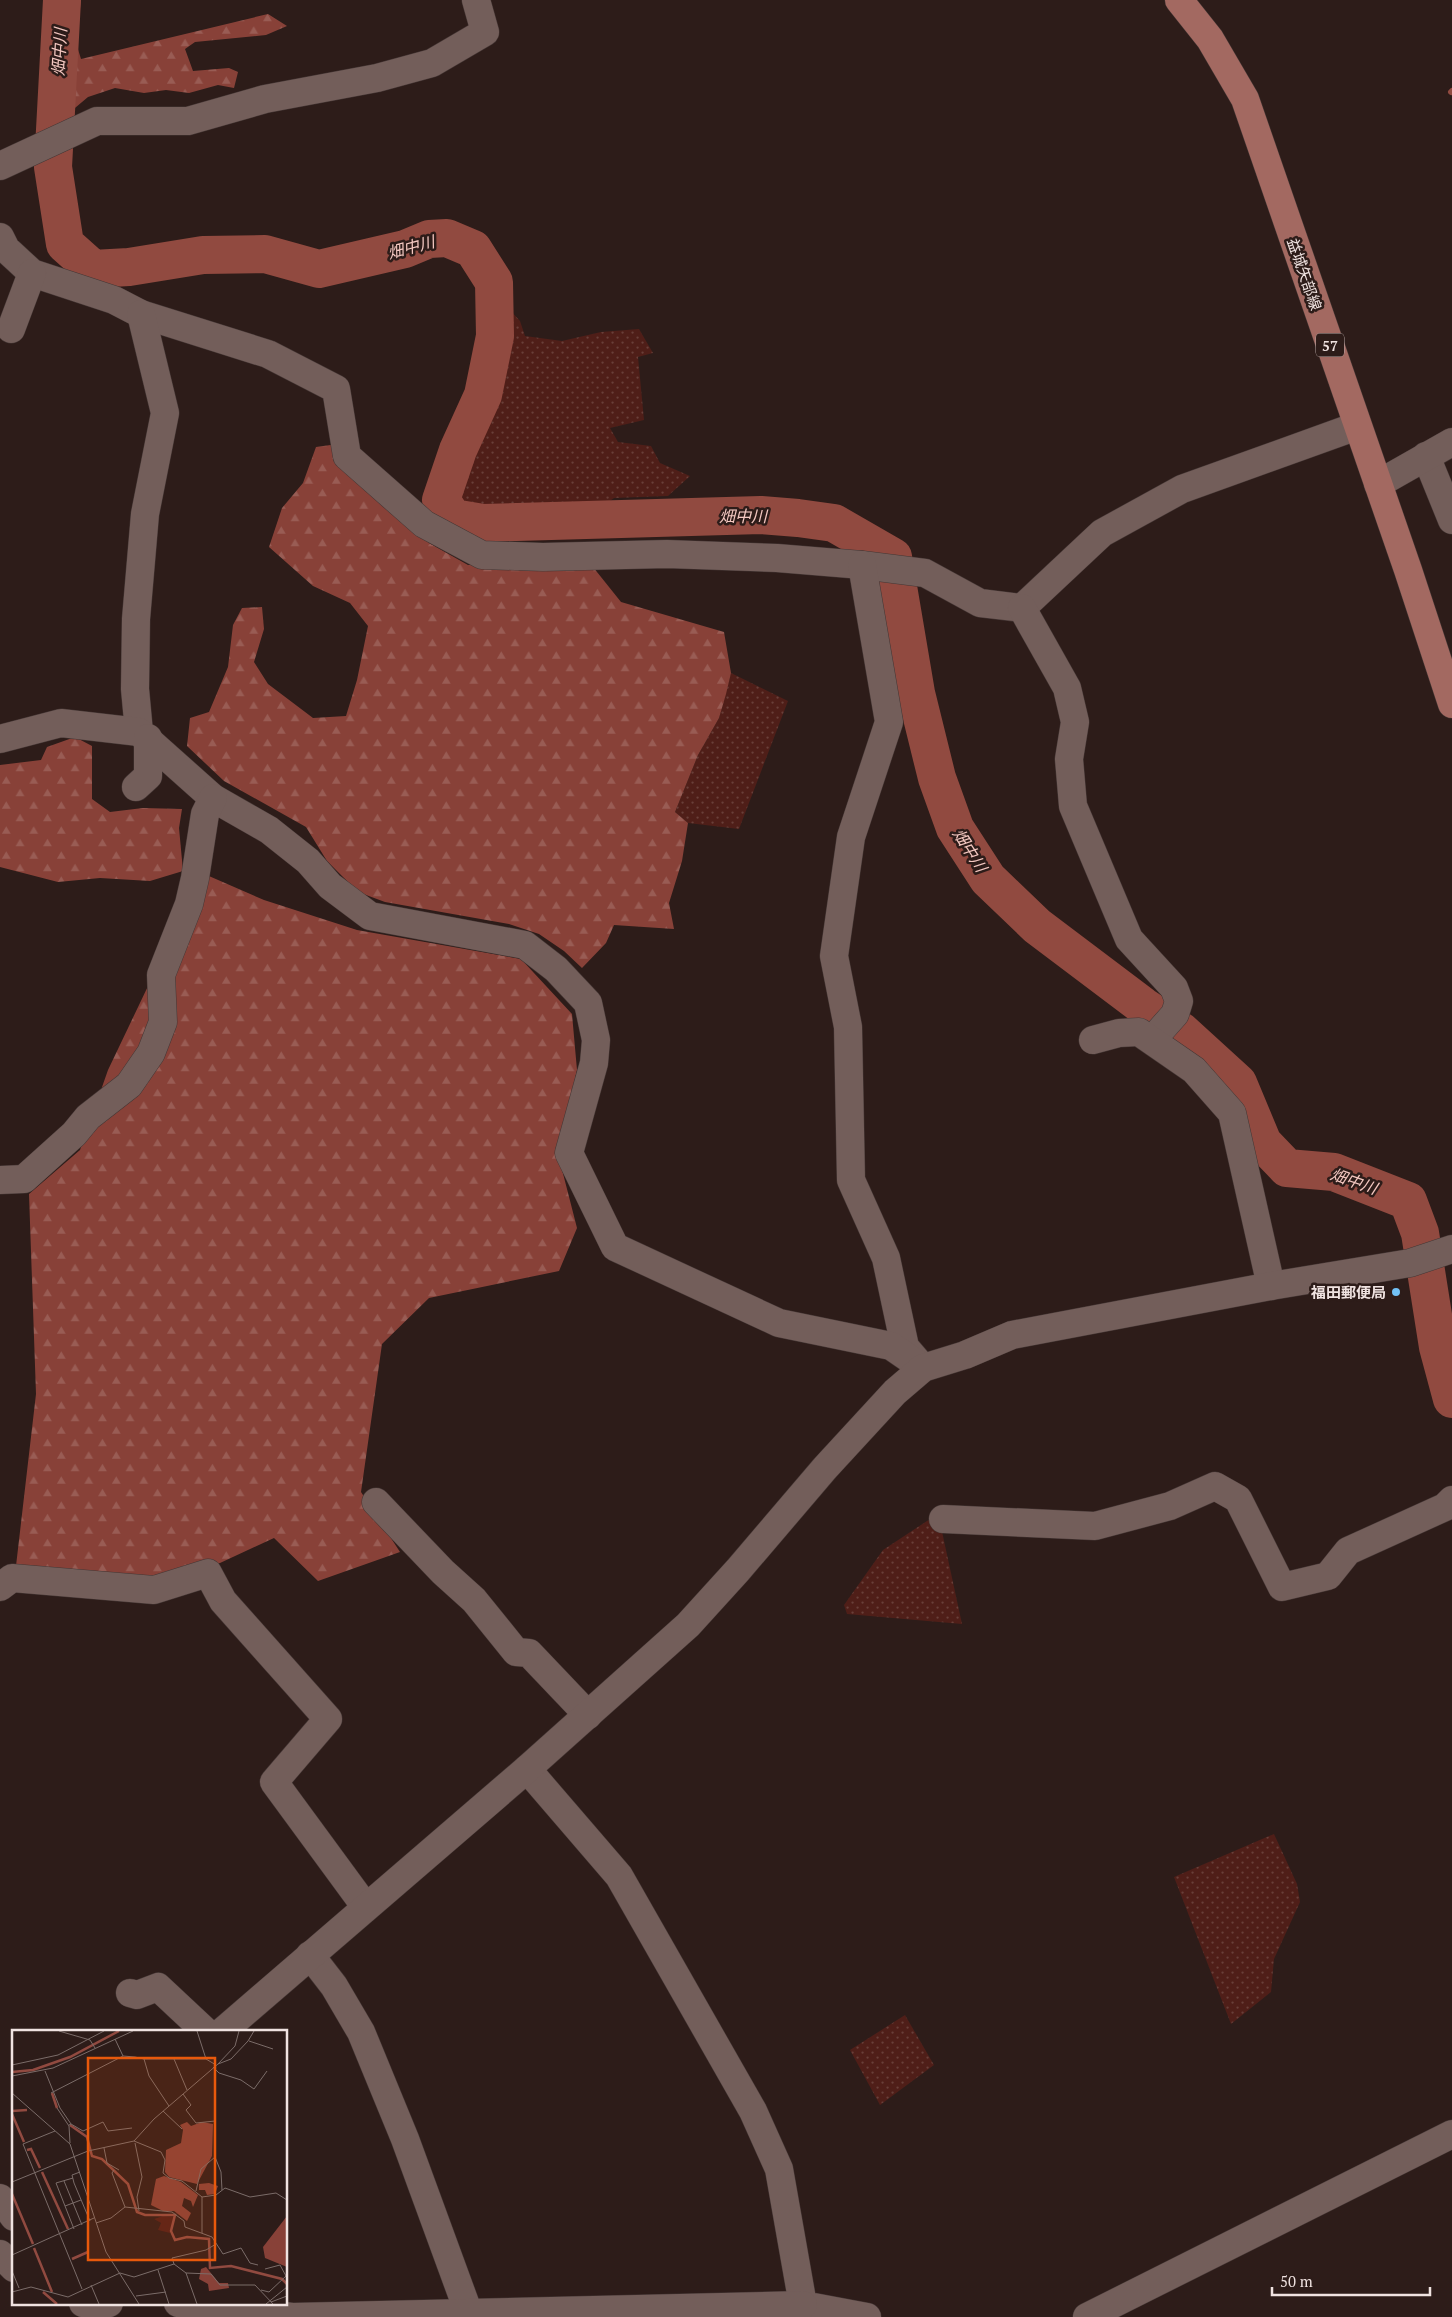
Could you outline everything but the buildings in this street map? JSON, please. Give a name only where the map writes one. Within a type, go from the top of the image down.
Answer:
[{"type":"main road","name":"益城矢部線","points":[[1179,0],[1210,39],[1245,99],[1452,704]]},
{"type":"street","points":[[0,166],[97,121],[188,121],[265,99],[377,78],[432,63],[485,32],[476,0]]},
{"type":"street","points":[[2,246],[32,273],[114,300],[141,314],[268,354],[336,389],[347,456],[424,524],[482,554],[543,557],[667,554],[777,558],[866,565],[925,573],[980,603],[1022,608],[1102,533],[1182,488],[1357,426]]},
{"type":"street","points":[[11,329],[32,273]]},
{"type":"street","points":[[136,787],[148,776],[136,689],[136,619],[145,514],[165,413],[141,314]]},
{"type":"street","points":[[1378,484],[1452,442]]},
{"type":"street","points":[[1426,456],[1452,520]]},
{"type":"street","points":[[866,565],[889,722],[851,838],[834,956],[848,1028],[851,1180],[886,1258],[905,1347],[923,1368]]},
{"type":"street","points":[[1022,608],[1067,688],[1075,722],[1069,758],[1073,806],[1129,939],[1174,988],[1179,1001],[1175,1014],[1155,1037]]},
{"type":"street","points":[[0,739],[61,723],[143,735],[213,798],[268,830],[308,860],[330,886],[370,916],[525,945],[556,969],[588,1003],[596,1040],[594,1064],[569,1153],[615,1246],[779,1323],[891,1346],[923,1368]]},
{"type":"street","points":[[0,1180],[24,1180],[74,1134],[88,1117],[129,1085],[151,1053],[163,1022],[161,975],[189,904],[205,814],[213,798]]},
{"type":"street","points":[[1093,1040],[1119,1033],[1139,1032],[1155,1037],[1194,1070],[1232,1113],[1271,1286]]},
{"type":"street","points":[[224,2030],[365,1906],[527,1769],[688,1625],[895,1392],[923,1368],[965,1355],[1012,1335],[1271,1286],[1410,1263],[1450,1250]]},
{"type":"street","points":[[943,1519],[1095,1526],[1170,1506],[1214,1486],[1238,1499],[1282,1587],[1328,1576],[1348,1551],[1445,1508],[1452,1500]]},
{"type":"street","points":[[376,1502],[443,1572],[474,1600],[516,1652],[529,1654],[588,1715]]},
{"type":"street","points":[[0,1588],[12,1578],[154,1590],[208,1573],[223,1601],[328,1719],[274,1782],[365,1906]]},
{"type":"street","points":[[527,1769],[619,1876],[753,2111],[779,2169],[803,2305]]},
{"type":"street","points":[[310,1955],[334,1986],[362,2032],[405,2139],[468,2311]]},
{"type":"street","points":[[130,1993],[137,1995],[158,1987],[204,2030]]},
{"type":"street","points":[[1087,2317],[1452,2134]]},
{"type":"street","points":[[0,2198],[12,2214]]},
{"type":"street","points":[[0,2225],[12,2218]]},
{"type":"street","points":[[0,2254],[12,2266]]},
{"type":"street","points":[[186,2304],[292,2317],[468,2311],[803,2305],[867,2317]]},
{"type":"shaded area","points":[[510,310],[520,321],[525,336],[562,341],[601,332],[639,329],[653,353],[638,357],[644,420],[610,428],[618,442],[651,446],[660,463],[690,476],[668,496],[614,498],[594,512],[482,518],[458,514],[449,497],[479,425],[498,370],[504,346],[507,315]]},
{"type":"shaded area","points":[[731,673],[788,701],[739,829],[688,823],[675,812],[698,755],[719,718]]},
{"type":"shaded area","points":[[930,1519],[941,1527],[962,1624],[847,1614],[844,1605],[883,1550]]},
{"type":"shaded area","points":[[1274,1834],[1297,1884],[1300,1902],[1274,1959],[1271,1992],[1231,2024],[1174,1877]]},
{"type":"shaded area","points":[[905,2015],[934,2065],[880,2105],[850,2050]]},
{"type":"green space","points":[[66,0],[81,0],[76,43],[81,59],[268,14],[287,26],[266,35],[195,42],[185,49],[193,71],[229,68],[238,72],[234,88],[218,85],[189,93],[166,90],[144,93],[115,88],[88,97],[63,118]]},
{"type":"green space","points":[[338,444],[429,543],[468,565],[593,567],[621,602],[724,632],[731,673],[726,694],[719,718],[698,755],[675,812],[688,823],[682,861],[669,903],[674,929],[614,925],[606,943],[582,968],[564,951],[539,934],[509,924],[385,902],[358,892],[327,861],[306,827],[224,781],[187,746],[190,718],[209,712],[228,667],[233,625],[242,608],[262,607],[264,629],[254,662],[268,684],[313,718],[346,716],[357,680],[368,626],[350,603],[313,586],[269,547],[282,508],[303,483],[316,447]]},
{"type":"green space","points":[[75,737],[92,746],[92,799],[110,812],[143,808],[182,809],[179,828],[183,871],[150,881],[100,878],[58,882],[0,867],[0,765],[41,760],[47,747]]},
{"type":"green space","points":[[202,873],[264,900],[357,930],[521,959],[572,1014],[577,1070],[558,1154],[577,1228],[559,1271],[429,1298],[382,1344],[361,1492],[400,1552],[318,1581],[274,1538],[220,1563],[139,1583],[16,1566],[36,1394],[29,1194],[80,1150],[108,1070]]},
{"type":"waterway","name":"畑中川","points":[[62,0],[53,167],[65,244],[93,269],[129,267],[203,255],[265,254],[319,269],[405,249],[429,239],[447,238],[473,249],[494,282],[495,336],[483,395],[458,450],[441,500],[453,518],[483,523],[761,515],[798,518],[834,523],[893,557],[916,693],[937,778],[955,828],[988,879],[1037,926],[1143,1006],[1181,1031],[1238,1083],[1263,1143],[1287,1168],[1334,1172],[1408,1201],[1420,1233],[1438,1347],[1452,1399]]},
{"type":"place","name":"福田郵便局","points":[[1396,1292]]}]
